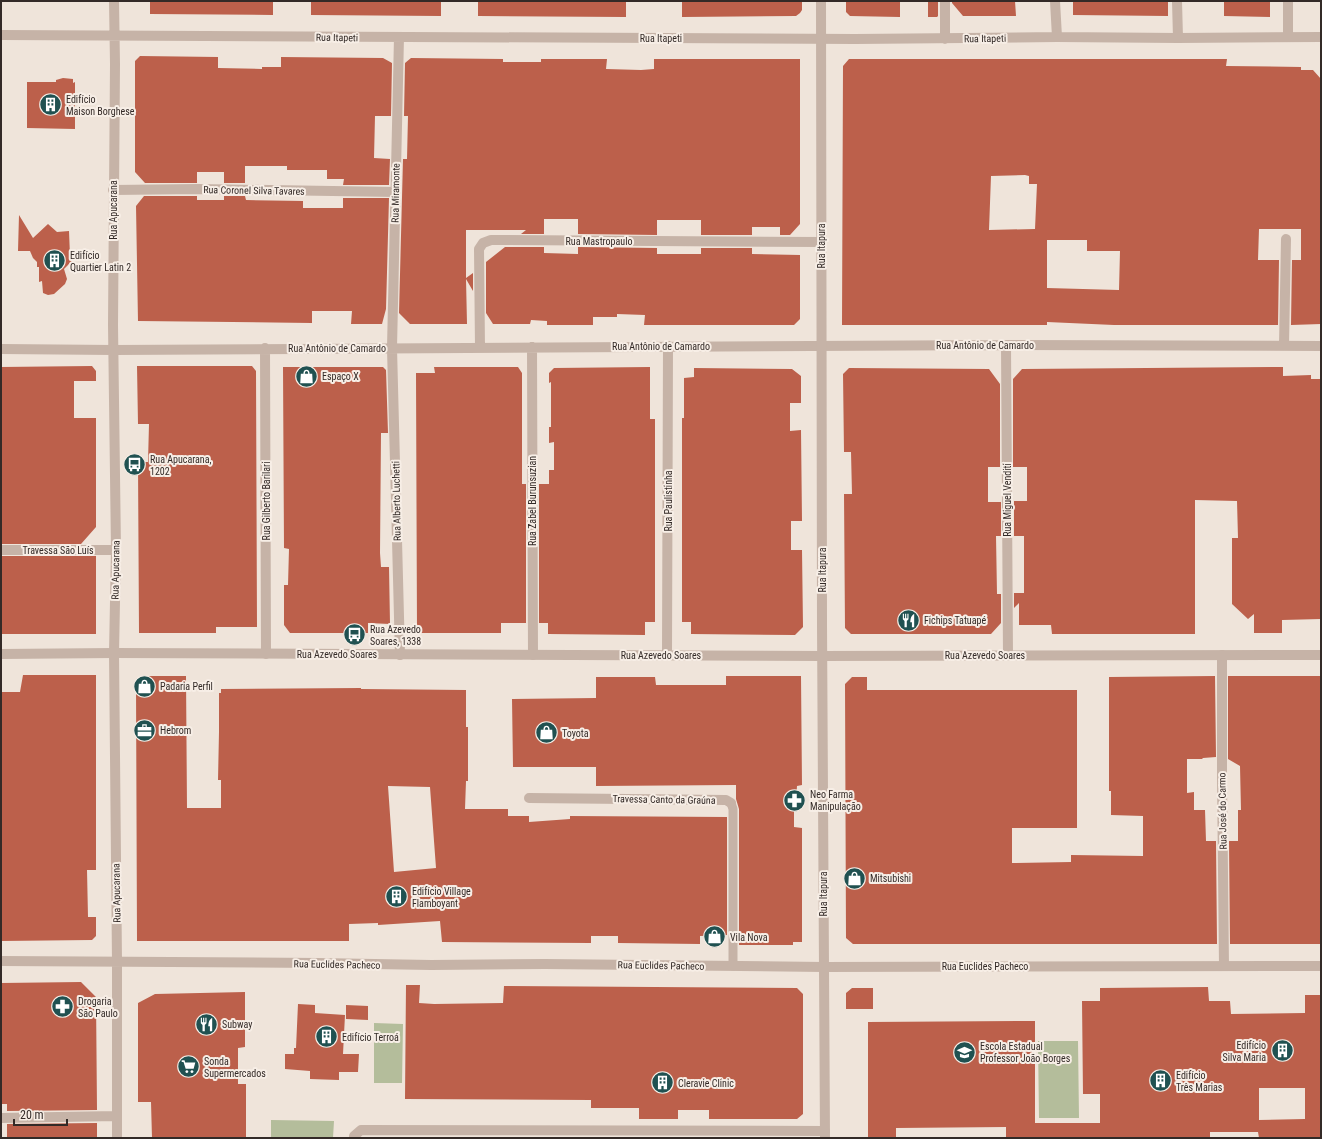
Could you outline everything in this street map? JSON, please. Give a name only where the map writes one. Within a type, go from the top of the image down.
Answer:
[{"type":"street","name":"Rua Apucarana","points":[[114,1],[113,190],[116,550],[114,653],[117,1138]]},
{"type":"street","name":"Rua Itapura","points":[[822,1],[822,656],[825,1134]]},
{"type":"street","points":[[945,1],[945,39]]},
{"type":"street","points":[[1055,1],[1057,37]]},
{"type":"street","points":[[1178,1],[1178,38]]},
{"type":"street","points":[[1288,1],[1288,36]]},
{"type":"street","name":"Rua Itapeti","points":[[1,35],[114,34],[822,39],[1321,37]]},
{"type":"street","name":"Rua Miramonte","points":[[392,348],[399,37]]},
{"type":"street","name":"Rua Coronel Silva Tavares","points":[[113,190],[198,189],[396,192]]},
{"type":"street","points":[[1284,346],[1286,239]]},
{"type":"street","name":"Rua Mastropaulo","points":[[480,348],[479,250],[483,243],[491,240],[821,242]]},
{"type":"street","name":"Rua Antônio de Camardo","points":[[1,349],[114,350],[1006,345],[1321,346]]},
{"type":"street","name":"Rua Miguel Venditi","points":[[1006,345],[1008,655]]},
{"type":"street","name":"Rua Paulistinha","points":[[668,346],[668,655]]},
{"type":"street","name":"Rua Zabel Burunsuzian","points":[[532,347],[533,655]]},
{"type":"street","name":"Rua Gilberto Barilari","points":[[265,348],[266,654]]},
{"type":"street","name":"Rua Alberto Luchetti","points":[[392,348],[400,655]]},
{"type":"street","name":"Travessa São Luís","points":[[1,550],[116,550]]},
{"type":"street","name":"Rua Azevedo Soares","points":[[1,654],[114,653],[822,656],[1321,655]]},
{"type":"street","name":"Rua José do Carmo","points":[[1222,655],[1224,966]]},
{"type":"street","name":"Travessa Canto da Graúna","points":[[529,798],[726,800],[731,803]]},
{"type":"street","name":"Rua Euclides Pacheco","points":[[1,961],[824,967],[1321,966]]},
{"type":"street","points":[[1,1118],[116,1116]]},
{"type":"street","points":[[354,1138],[354,1136],[361,1130],[825,1134]]},
{"type":"lane","name":"Travessa Canto da Graúna","points":[[731,803],[733,809],[733,966]]},
{"type":"green space","points":[[374,1023],[403,1024],[402,1083],[374,1083]]},
{"type":"green space","points":[[1038,1041],[1078,1041],[1079,1118],[1039,1118]]},
{"type":"green space","points":[[271,1120],[334,1121],[333,1138],[271,1138]]},
{"type":"building","points":[[150,1],[273,1],[273,15],[150,14]]},
{"type":"building","points":[[311,1],[441,1],[441,16],[311,15]]},
{"type":"building","points":[[478,1],[626,1],[626,17],[478,16]]},
{"type":"building","points":[[682,1],[802,1],[802,10],[796,16],[682,17]]},
{"type":"building","points":[[846,1],[900,1],[900,17],[850,16],[846,12]]},
{"type":"building","points":[[928,1],[938,1],[937,17],[928,17]]},
{"type":"building","points":[[969,1],[1015,1],[1016,16],[963,16],[952,3]]},
{"type":"building","points":[[1073,1],[1168,1],[1168,16],[1073,15]]},
{"type":"building","points":[[1224,1],[1270,1],[1270,17],[1224,16]]},
{"type":"building","points":[[140,56],[218,57],[218,68],[262,69],[262,67],[281,67],[281,57],[383,58],[392,63],[391,116],[375,116],[374,158],[390,159],[389,185],[343,185],[344,179],[327,179],[327,170],[287,170],[287,166],[245,166],[245,183],[224,183],[224,172],[197,172],[197,183],[145,183],[135,172],[135,61]]},
{"type":"building","points":[[411,58],[503,59],[503,62],[541,62],[541,59],[607,59],[606,69],[641,70],[654,69],[654,59],[800,59],[800,224],[790,235],[780,235],[780,227],[752,227],[752,235],[701,235],[701,220],[657,220],[657,235],[578,234],[578,219],[544,219],[544,234],[521,234],[526,230],[466,230],[466,278],[473,273],[473,291],[466,279],[467,324],[410,324],[399,313],[403,159],[407,159],[408,116],[404,116],[405,63]]},
{"type":"building","points":[[849,59],[1227,59],[1226,66],[1301,67],[1301,70],[1313,70],[1321,79],[1321,324],[1291,325],[1292,260],[1301,260],[1301,229],[1259,229],[1258,260],[1279,260],[1278,325],[1114,325],[1047,322],[1047,325],[842,325],[843,66]],"holes":[[[991,176],[1029,176],[1029,184],[1037,184],[1035,229],[989,230]],[[1047,240],[1087,240],[1087,251],[1120,251],[1119,290],[1047,288]]]},
{"type":"building","name":"Edifício Maison Borghese","points":[[63,78],[73,79],[73,83],[75,82],[75,129],[27,128],[27,82],[56,82],[56,80]]},
{"type":"building","points":[[144,196],[197,196],[197,200],[224,200],[224,196],[245,196],[246,200],[303,201],[303,208],[343,208],[343,198],[389,198],[386,309],[382,324],[351,324],[352,311],[312,311],[312,323],[138,321],[136,206]]},
{"type":"building","name":"Edifício Quartier Latin 2","points":[[19,215],[33,238],[48,224],[57,232],[69,231],[70,256],[72,261],[64,269],[67,279],[65,284],[54,294],[48,295],[43,293],[42,281],[39,282],[39,267],[37,267],[37,262],[33,258],[30,251],[18,251]]},
{"type":"building","points":[[505,247],[544,247],[544,253],[578,254],[578,247],[657,248],[657,254],[701,254],[701,248],[752,248],[752,254],[800,255],[800,319],[794,325],[644,325],[645,315],[617,314],[617,317],[593,317],[593,325],[547,325],[547,321],[531,320],[530,324],[493,324],[486,313],[486,262]]},
{"type":"building","points":[[92,366],[96,371],[96,381],[74,381],[74,418],[96,418],[96,527],[81,544],[1,544],[1,367]]},
{"type":"building","points":[[137,366],[252,366],[256,371],[257,627],[216,627],[216,633],[139,633],[138,462],[148,462],[149,424],[138,424]]},
{"type":"building","points":[[283,367],[383,367],[386,370],[388,433],[381,433],[380,553],[381,567],[389,567],[390,624],[368,623],[368,633],[290,633],[284,625],[284,585],[288,585],[289,549],[284,548]]},
{"type":"building","points":[[434,367],[518,367],[522,373],[522,484],[526,484],[526,623],[501,623],[501,633],[417,633],[416,373],[435,373]]},
{"type":"building","points":[[650,367],[650,419],[655,419],[655,622],[645,622],[645,635],[548,634],[548,623],[539,623],[539,484],[549,484],[549,470],[554,470],[554,442],[549,443],[549,427],[551,427],[551,382],[549,383],[549,373],[554,368]]},
{"type":"building","points":[[1283,367],[1283,376],[1311,375],[1311,379],[1321,379],[1321,619],[1282,620],[1282,633],[1254,633],[1254,614],[1248,619],[1232,604],[1232,538],[1238,538],[1237,501],[1195,500],[1195,634],[1052,634],[1051,625],[1019,625],[1019,603],[1014,608],[1014,593],[1024,593],[1024,536],[1014,536],[1014,501],[1027,501],[1027,467],[1013,467],[1013,379],[1022,369]]},
{"type":"building","points":[[694,368],[792,369],[801,376],[801,403],[790,403],[790,431],[801,430],[802,521],[791,521],[791,550],[802,550],[803,627],[795,635],[691,634],[691,622],[682,622],[682,418],[684,418],[684,378],[694,377]]},
{"type":"building","points":[[849,368],[989,369],[1000,384],[1000,467],[988,467],[988,502],[1001,502],[1001,536],[996,536],[997,594],[1001,594],[1001,623],[991,634],[851,634],[845,628],[844,494],[852,494],[851,452],[844,452],[843,374]]},
{"type":"building","points":[[1,556],[96,556],[96,634],[1,634]]},
{"type":"building","points":[[23,675],[96,675],[96,870],[87,870],[88,917],[96,917],[96,936],[92,940],[1,941],[1,692],[20,692]]},
{"type":"building","points":[[142,676],[186,676],[187,808],[221,808],[221,780],[218,780],[219,693],[221,693],[221,689],[361,688],[466,690],[468,781],[466,781],[465,809],[508,809],[508,816],[529,816],[529,822],[570,819],[570,816],[727,817],[727,935],[700,936],[700,944],[618,943],[618,936],[591,936],[591,943],[442,942],[440,921],[378,925],[378,923],[349,924],[349,941],[137,941],[136,682]],"holes":[[[388,786],[430,787],[436,868],[394,872]]]},
{"type":"building","points":[[726,676],[801,676],[802,785],[797,786],[796,800],[794,799],[794,827],[802,828],[802,942],[793,942],[793,945],[739,945],[739,809],[736,799],[736,785],[596,786],[596,767],[513,767],[512,699],[596,698],[596,677],[655,677],[656,685],[726,685]]},
{"type":"building","points":[[1215,676],[1216,757],[1187,759],[1187,793],[1194,792],[1194,810],[1205,810],[1206,841],[1216,841],[1217,944],[853,944],[846,938],[845,684],[852,677],[867,677],[867,690],[1077,690],[1077,828],[1012,828],[1012,863],[1071,862],[1071,855],[1143,856],[1143,816],[1111,815],[1111,791],[1109,791],[1109,677]]},
{"type":"building","points":[[1228,676],[1321,676],[1321,944],[1230,944],[1229,841],[1238,841],[1238,810],[1241,810],[1240,766],[1228,759]]},
{"type":"building","points":[[81,982],[96,997],[97,1110],[7,1111],[7,1104],[1,1104],[1,983]]},
{"type":"building","points":[[406,985],[420,985],[419,1003],[434,1004],[503,1003],[504,986],[797,988],[803,994],[803,1114],[797,1119],[709,1119],[709,1110],[678,1110],[678,1119],[639,1119],[639,1108],[591,1108],[591,1100],[405,1099]]},
{"type":"building","points":[[1208,987],[1209,1001],[1230,1001],[1231,1014],[1305,1013],[1305,995],[1321,995],[1321,1138],[1259,1138],[1258,1132],[1210,1132],[1210,1138],[1006,1138],[1006,1127],[896,1128],[896,1138],[868,1138],[868,1022],[1035,1021],[1035,1123],[1100,1123],[1100,1094],[1083,1094],[1082,1001],[1100,1001],[1100,988]],"holes":[[[1259,1088],[1305,1088],[1305,1119],[1259,1120]]]},
{"type":"building","points":[[852,988],[873,988],[873,1009],[846,1009],[846,993]]},
{"type":"building","name":"Sonda Supermercados","points":[[245,992],[245,1047],[238,1048],[238,1084],[246,1084],[246,1138],[152,1138],[151,1102],[138,1102],[138,1003],[155,994]]},
{"type":"building","name":"Edifício Terroá","points":[[298,1004],[315,1005],[315,1013],[345,1015],[343,1054],[359,1054],[358,1072],[339,1072],[339,1080],[310,1079],[310,1071],[285,1069],[285,1054],[294,1054],[294,1048],[296,1048]]},
{"type":"building","points":[[346,1005],[368,1006],[368,1020],[346,1019]]},
{"type":"building","points":[[97,1123],[97,1138],[7,1138],[7,1124]]},
{"type":"place","name":"Edifício Maison Borghese","points":[[51,105]]},
{"type":"place","name":"Edifício Quartier Latin 2","points":[[54,261]]},
{"type":"place","name":"Espaço X","points":[[306,376]]},
{"type":"place","name":"Rua Apucarana, 1202","points":[[134,465]]},
{"type":"place","name":"Fichips Tatuapé","points":[[908,620]]},
{"type":"place","name":"Rua Azevedo Soares, 1338","points":[[354,635]]},
{"type":"place","name":"Padaria Perfil","points":[[144,686]]},
{"type":"place","name":"Hebrom","points":[[145,730]]},
{"type":"place","name":"Toyota","points":[[547,733]]},
{"type":"place","name":"Neo Farma Manipulação","points":[[795,800]]},
{"type":"place","name":"Mitsubishi","points":[[854,878]]},
{"type":"place","name":"Edifício Village Flamboyant","points":[[396,897]]},
{"type":"place","name":"Vila Nova","points":[[714,937]]},
{"type":"place","name":"Drogaria São Paulo","points":[[62,1007]]},
{"type":"place","name":"Subway","points":[[206,1024]]},
{"type":"place","name":"Edifício Terroá","points":[[326,1037]]},
{"type":"place","name":"Edifício Silva Maria","points":[[1282,1051]]},
{"type":"place","name":"Escola Estadual Professor João Borges","points":[[964,1052]]},
{"type":"place","name":"Sonda Supermercados","points":[[188,1067]]},
{"type":"place","name":"Edifício Três Marias","points":[[1161,1081]]},
{"type":"place","name":"Cleravie Clinic","points":[[663,1083]]}]
